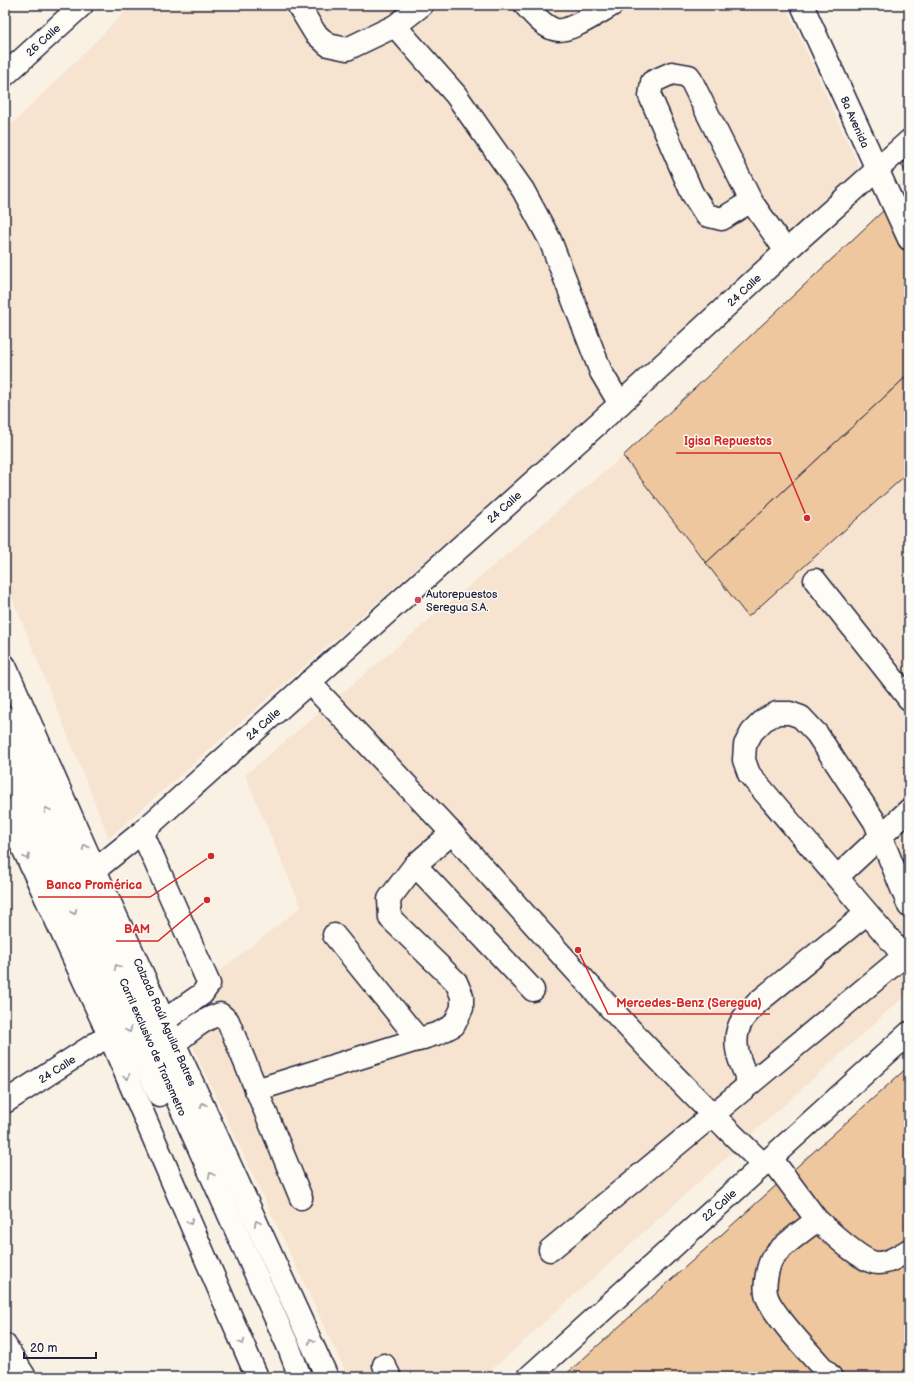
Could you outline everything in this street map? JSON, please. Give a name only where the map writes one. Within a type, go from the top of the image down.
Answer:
[{"type":"main road","name":"26 Calle","points":[[5,75],[82,5]]},
{"type":"main road","points":[[298,5],[315,33],[328,45],[347,49],[395,26],[422,5]]},
{"type":"main road","points":[[525,5],[537,18],[554,30],[568,29],[612,5]]},
{"type":"main road","name":"8a Avenida","points":[[802,5],[909,239]]},
{"type":"main road","points":[[395,26],[456,95],[523,190],[550,240],[601,372],[620,404]]},
{"type":"main road","points":[[751,201],[722,219],[706,215],[692,193],[650,96],[652,82],[672,73],[689,76],[751,201],[786,251]]},
{"type":"main road","name":"24 Calle","points":[[95,870],[142,832],[620,404],[786,251],[909,141]]},
{"type":"main road","points":[[815,580],[909,699]]},
{"type":"main road","name":"Calzada Raúl Aguilar Batres","points":[[5,666],[95,870],[165,1020],[327,1377]]},
{"type":"main road","points":[[309,682],[452,833],[567,962],[712,1116],[767,1161],[817,1220],[855,1254],[876,1263],[893,1260],[909,1250]]},
{"type":"main road","points":[[550,1250],[750,1084],[906,959],[749,774],[744,760],[745,745],[752,732],[764,720],[776,714],[790,713],[801,717],[817,734],[874,822],[909,906]]},
{"type":"main road","name":"Carril exclusivo de Transmetro","points":[[5,717],[283,1334],[300,1377]]},
{"type":"main road","name":"Carril exclusivo de Transmetro","points":[[5,762],[274,1345],[292,1377]]},
{"type":"main road","points":[[5,809],[109,1035],[253,1375]]},
{"type":"main road","points":[[837,877],[909,810]]},
{"type":"main road","points":[[142,832],[209,984],[202,994],[165,1020]]},
{"type":"main road","points":[[256,1090],[440,1033],[454,1025],[462,1008],[462,996],[456,982],[390,918],[388,899],[415,865],[452,833]]},
{"type":"main road","points":[[415,865],[533,990]]},
{"type":"main road","points":[[750,1084],[738,1055],[736,1041],[738,1029],[743,1019],[758,1002],[867,914]]},
{"type":"main road","points":[[334,935],[418,1040]]},
{"type":"main road","points":[[175,1043],[212,1016],[220,1014],[228,1021],[301,1198]]},
{"type":"main road","name":"22 Calle","points":[[529,1377],[909,1033]]},
{"type":"main road","name":"24 Calle","points":[[5,1102],[109,1035]]},
{"type":"main road","points":[[817,1220],[790,1241],[772,1258],[767,1273],[766,1293],[773,1310],[831,1377]]},
{"type":"main road","points":[[5,1345],[25,1377]]},
{"type":"path","points":[[5,626],[6,630]]},
{"type":"shaded area","points":[[132,5],[785,5],[863,176],[109,838],[5,580],[5,131]]},
{"type":"shaded area","points":[[623,456],[748,617],[909,472],[909,992],[484,1377],[348,1377],[174,1007],[301,907],[245,775]]},
{"type":"building","points":[[909,158],[909,178],[901,164]]},
{"type":"building","points":[[885,209],[909,257],[909,374],[706,563],[623,456]]},
{"type":"building","points":[[909,374],[909,472],[748,617],[706,563]]},
{"type":"building","points":[[909,1066],[909,1377],[563,1377]]},
{"type":"place","name":"Igisa Repuestos","points":[[807,518]]},
{"type":"place","name":"Autorepuestos Seregua S.A.","points":[[418,600]]},
{"type":"place","name":"Banco Promérica","points":[[211,856]]},
{"type":"place","name":"BAM","points":[[207,900]]},
{"type":"place","name":"Mercedes-Benz (Seregua)","points":[[578,950]]}]
